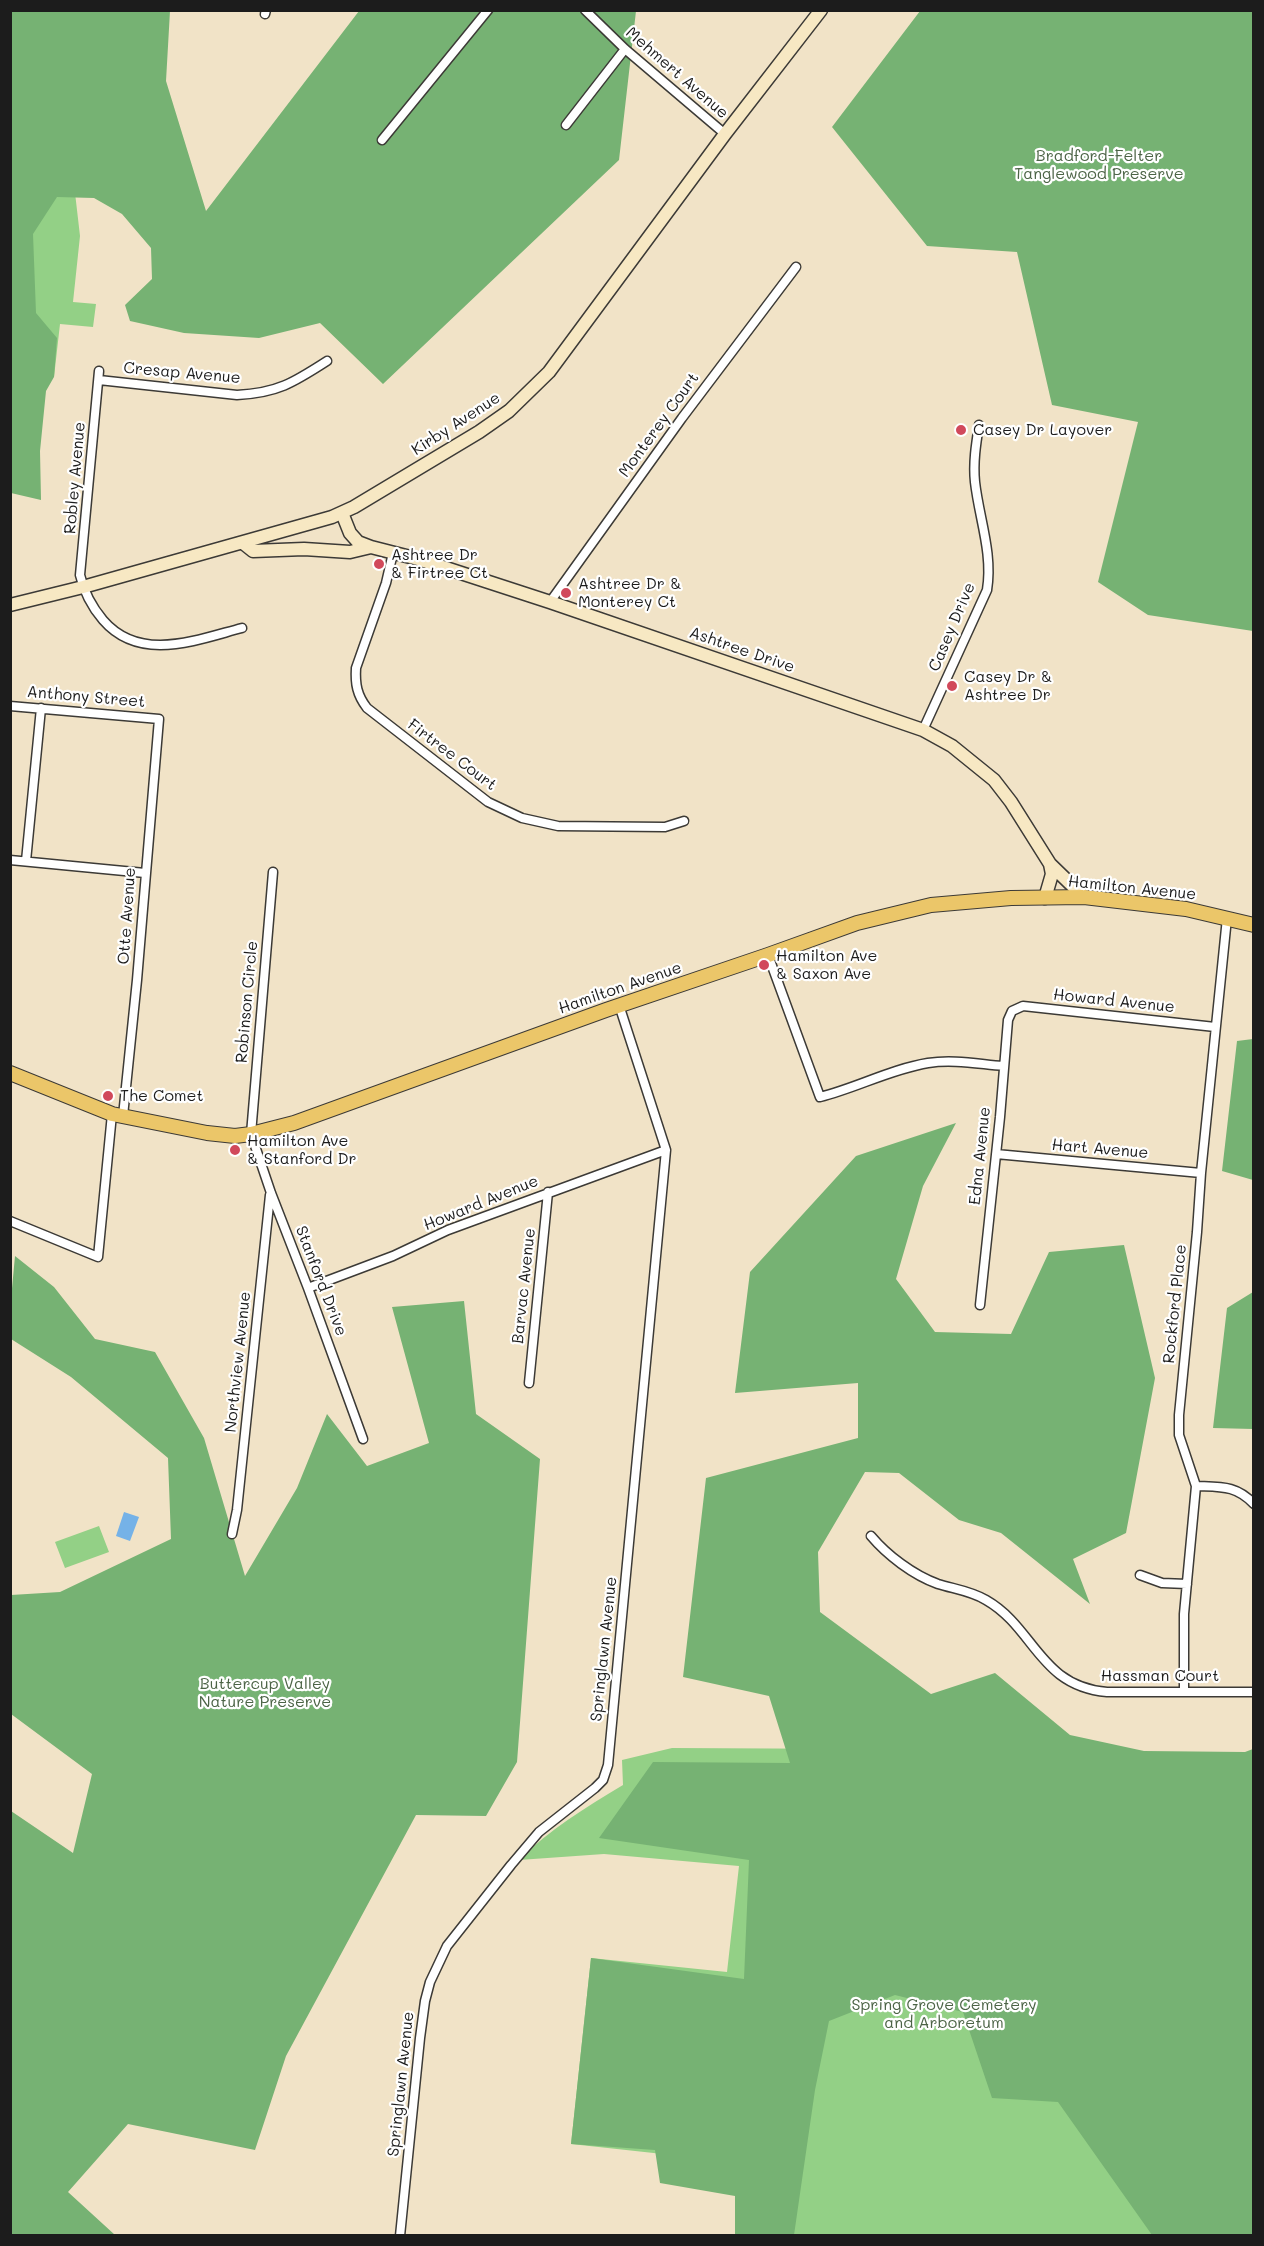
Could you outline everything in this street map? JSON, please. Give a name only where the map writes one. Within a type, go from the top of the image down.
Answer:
[{"type":"main road","name":"Hamilton Avenue","points":[[10,1073],[117,1115],[207,1133],[235,1136],[294,1123],[619,1005],[857,923],[931,905],[980,900],[1084,897],[1176,907],[1254,925]]},
{"type":"street","points":[[382,140],[488,10]]},
{"type":"street","name":"Mehmert Avenue","points":[[585,10],[625,49],[725,134]]},
{"type":"street","name":"Kirby Avenue","points":[[10,605],[315,524],[342,513],[479,432],[526,395],[558,361],[725,134],[821,10]]},
{"type":"street","points":[[566,125],[625,49]]},
{"type":"street","name":"Monterey Court","points":[[550,602],[682,418],[796,267]]},
{"type":"street","name":"Cresap Avenue","points":[[99,376],[237,395],[259,393],[285,385],[327,362]]},
{"type":"street","name":"Robley Avenue","points":[[83,587],[81,575],[99,376]]},
{"type":"street","name":"Casey Drive","points":[[923,730],[987,590],[989,567],[974,469],[979,425]]},
{"type":"street","name":"Ashtree Drive","points":[[342,513],[350,533],[358,542],[371,547],[418,559],[550,602],[923,730],[952,746],[994,780],[1011,802],[1050,864],[1084,897]]},
{"type":"street","points":[[243,543],[253,551],[303,549],[350,552],[371,547]]},
{"type":"street","name":"Firtree Court","points":[[393,553],[387,569],[386,583],[356,668],[355,681],[358,694],[367,708],[488,802],[522,818],[558,826],[665,828],[684,821]]},
{"type":"street","points":[[83,587],[97,613],[109,627],[126,639],[145,645],[163,646],[182,643],[242,628]]},
{"type":"street","name":"Anthony Street","points":[[10,706],[159,719]]},
{"type":"street","points":[[26,861],[41,708]]},
{"type":"street","name":"Otte Avenue","points":[[10,1221],[98,1257],[137,980],[159,719]]},
{"type":"street","points":[[10,860],[145,873]]},
{"type":"street","points":[[1045,898],[1052,874],[1050,864]]},
{"type":"street","name":"Robinson Circle","points":[[251,1134],[273,872]]},
{"type":"street","name":"Rockford Place","points":[[1184,1691],[1184,1614],[1196,1486],[1179,1435],[1179,1415],[1227,918]]},
{"type":"street","points":[[768,955],[820,1097],[928,1063],[1003,1066]]},
{"type":"street","name":"Springlawn Avenue","points":[[400,2235],[424,2001],[430,1982],[447,1946],[487,1893],[539,1832],[603,1780],[608,1765],[666,1150],[619,1005]]},
{"type":"street","name":"Howard Avenue","points":[[1012,1011],[1023,1006],[1215,1027]]},
{"type":"street","name":"Edna Avenue","points":[[980,1305],[1008,1020],[1012,1011]]},
{"type":"street","name":"Stanford Drive","points":[[251,1134],[363,1439]]},
{"type":"street","name":"Howard Avenue","points":[[308,1288],[393,1256],[448,1230],[666,1150]]},
{"type":"street","name":"Hart Avenue","points":[[996,1154],[1201,1173]]},
{"type":"street","name":"Barvac Avenue","points":[[529,1383],[548,1192]]},
{"type":"street","name":"Northview Avenue","points":[[232,1534],[237,1510],[271,1193]]},
{"type":"street","points":[[1196,1486],[1225,1487],[1239,1491],[1254,1504]]},
{"type":"street","name":"Hassman Court","points":[[871,1536],[884,1552],[935,1583],[972,1593],[987,1600],[1002,1612],[1061,1677],[1090,1691],[1254,1692]]},
{"type":"street","points":[[1140,1575],[1162,1583],[1187,1584]]},
{"type":"green space","points":[[10,11],[54,11],[80,236],[73,302],[96,304],[93,327],[60,324],[54,377],[28,374],[10,493]]},
{"type":"green space","points":[[10,11],[170,11],[166,81],[206,211],[359,11],[636,11],[619,160],[383,384],[320,323],[259,338],[184,333],[130,321],[125,305],[152,279],[151,248],[122,214],[94,198],[57,197],[33,234],[36,313],[57,338],[54,377],[46,391],[40,451],[41,500],[11,493]]},
{"type":"green space","name":"Bradford-Felter Tanglewood Preserve","points":[[920,11],[1253,11],[1253,631],[1148,615],[1098,582],[1138,422],[1052,405],[1017,252],[927,246],[832,127]]},
{"type":"green space","points":[[1254,1039],[1253,1180],[1222,1171],[1237,1041]]},
{"type":"green space","points":[[956,1123],[923,1186],[896,1279],[935,1332],[1011,1334],[1049,1252],[1124,1245],[1155,1378],[1126,1533],[1073,1559],[1090,1604],[1001,1533],[959,1520],[899,1473],[865,1472],[818,1552],[820,1612],[931,1694],[995,1673],[1070,1735],[1144,1751],[1245,1752],[1253,1749],[1253,2235],[1152,2235],[1058,2102],[992,2098],[963,2012],[895,1995],[829,2021],[815,2090],[794,2235],[735,2235],[735,2196],[660,2183],[655,2150],[571,2144],[591,1958],[744,1979],[749,1860],[599,1838],[653,1762],[790,1763],[769,1696],[683,1677],[706,1478],[858,1438],[858,1383],[735,1393],[750,1272],[856,1156]]},
{"type":"green space","name":"Buttercup Valley Nature Preserve","points":[[15,1256],[54,1287],[95,1339],[155,1352],[204,1438],[245,1576],[297,1488],[327,1414],[367,1466],[429,1443],[392,1307],[464,1301],[476,1414],[540,1459],[517,1762],[486,1816],[416,1815],[286,2056],[255,2150],[128,2124],[68,2192],[115,2235],[11,2235],[11,1811],[73,1853],[92,1774],[11,1714],[11,1595],[60,1592],[171,1539],[168,1458],[71,1377],[11,1339],[11,1299]]},
{"type":"green space","points":[[1253,1292],[1253,1429],[1213,1428],[1227,1308]]},
{"type":"green space","points":[[99,1526],[109,1552],[65,1568],[55,1542]]},
{"type":"green space","name":"Spring Grove Cemetery and Arboretum","points":[[672,1748],[872,1749],[1253,2235],[776,2235],[782,2167],[571,2144],[591,1958],[727,1972],[739,1866],[604,1854],[519,1860],[556,1829],[623,1785],[622,1760]]},
{"type":"water","points":[[124,1512],[139,1517],[130,1541],[116,1536]]},
{"type":"place","name":"Casey Dr Layover","points":[[961,430]]},
{"type":"place","name":"Ashtree Dr & Firtree Ct","points":[[379,564]]},
{"type":"place","name":"Ashtree Dr & Monterey Ct","points":[[566,593]]},
{"type":"place","name":"Casey Dr & Ashtree Dr","points":[[952,686]]},
{"type":"place","name":"Hamilton Ave & Saxon Ave","points":[[764,965]]},
{"type":"place","name":"The Comet","points":[[108,1096]]},
{"type":"place","name":"Hamilton Ave & Stanford Dr","points":[[235,1150]]}]
